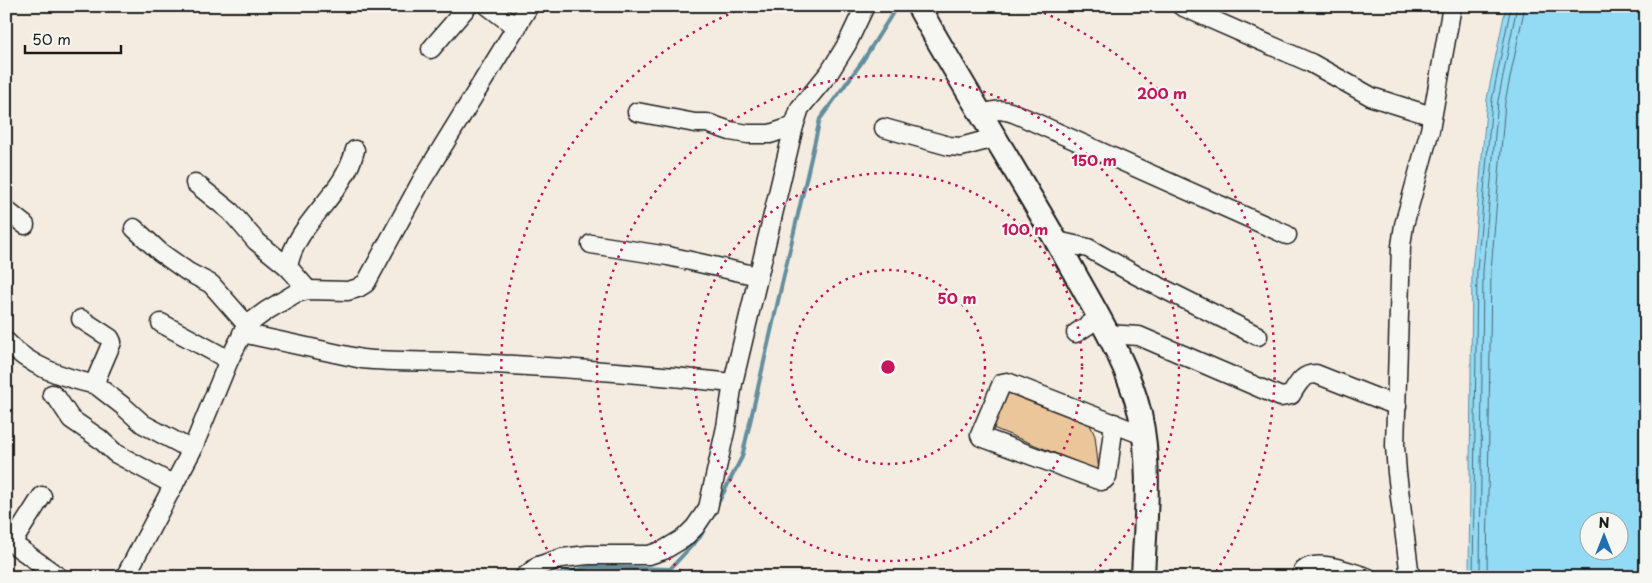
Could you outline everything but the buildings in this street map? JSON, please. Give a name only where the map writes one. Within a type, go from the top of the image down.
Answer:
[{"type":"main road","points":[[926,10],[981,115],[1057,242],[1129,377],[1140,415],[1143,435],[1146,498],[1144,577]]},
{"type":"street","points":[[431,49],[468,6]]},
{"type":"street","points":[[488,6],[516,28]]},
{"type":"street","points":[[125,577],[192,450],[229,360],[244,329],[266,311],[296,293],[308,290],[348,290],[358,288],[366,283],[422,180],[529,6]]},
{"type":"street","points":[[524,577],[538,566],[562,558],[588,555],[650,555],[664,550],[684,538],[695,527],[708,508],[726,427],[733,383],[794,126],[800,108],[829,73],[848,44],[865,6]]},
{"type":"street","points":[[1181,6],[1311,63],[1372,97],[1432,116]]},
{"type":"street","points":[[1410,577],[1395,446],[1401,246],[1404,225],[1432,116],[1452,6]]},
{"type":"street","points":[[981,115],[992,110],[1004,110],[1016,114],[1287,235]]},
{"type":"street","points":[[637,112],[695,123],[707,123],[730,131],[748,134],[770,134],[794,126]]},
{"type":"street","points":[[884,128],[961,147],[994,138]]},
{"type":"street","points":[[288,267],[290,257],[305,227],[330,199],[347,172],[355,150]]},
{"type":"street","points":[[196,182],[231,212],[256,241],[288,267],[308,290]]},
{"type":"street","points":[[6,210],[25,225]]},
{"type":"street","points":[[134,228],[160,252],[188,272],[211,284],[244,329],[362,359],[377,361],[451,362],[646,374],[733,383]]},
{"type":"street","points":[[1057,242],[1088,248],[1136,275],[1258,336]]},
{"type":"street","points":[[591,244],[668,256],[758,276]]},
{"type":"street","points":[[80,319],[110,338],[112,342],[97,377],[96,385]]},
{"type":"street","points":[[161,323],[229,360]]},
{"type":"street","points":[[1076,332],[1103,326],[1139,336],[1281,397],[1291,395],[1303,377],[1308,374],[1316,374],[1397,406]]},
{"type":"street","points":[[6,341],[14,350],[31,362],[61,376],[96,385],[143,424],[192,450]]},
{"type":"street","points":[[1114,423],[1107,477],[1101,481],[981,437],[980,435],[1004,381],[1114,423],[1143,435]]},
{"type":"street","points":[[52,394],[57,398],[71,419],[100,439],[115,453],[174,485]]},
{"type":"street","points":[[42,496],[9,541],[59,577]]},
{"type":"street","points":[[1300,577],[1304,570],[1312,566],[1321,565],[1368,577]]},
{"type":"water","points":[[1506,6],[1646,6],[1646,577],[1469,577],[1472,271],[1487,99]]},
{"type":"waterway","points":[[716,507],[742,457],[820,119],[862,62],[894,11]]},
{"type":"waterway","points":[[548,577],[590,567],[670,569],[700,537],[708,522]]}]
